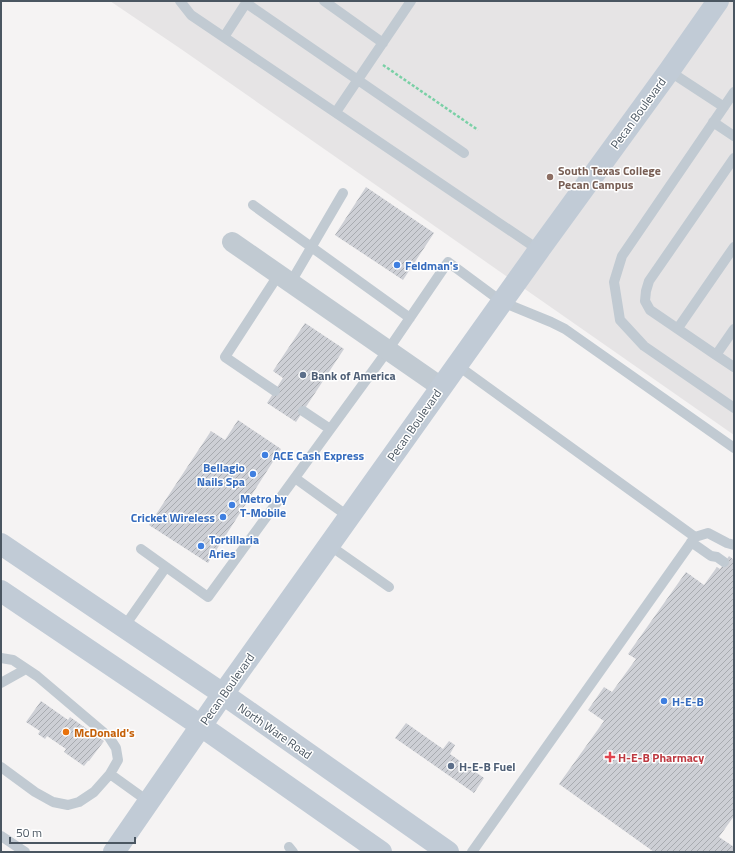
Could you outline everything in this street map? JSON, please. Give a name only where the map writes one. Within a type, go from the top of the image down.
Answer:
[{"type":"main road","name":"Pecan Boulevard","points":[[114,852],[223,694],[718,1]]},
{"type":"main road","name":"North Ware Road","points":[[1,544],[223,694],[448,852]]},
{"type":"main road","points":[[1,591],[201,726],[381,852]]},
{"type":"street","points":[[232,242],[441,387]]},
{"type":"lane","points":[[180,1],[191,14],[224,37],[539,250]]},
{"type":"lane","points":[[324,1],[383,42]]},
{"type":"lane","points":[[336,112],[410,1]]},
{"type":"lane","points":[[224,37],[247,2],[464,154]]},
{"type":"lane","points":[[669,71],[724,106]]},
{"type":"lane","points":[[734,92],[622,256],[614,282],[620,320],[644,346],[734,408]]},
{"type":"lane","points":[[713,122],[734,136]]},
{"type":"lane","points":[[734,158],[649,281],[645,301],[650,310],[734,367]]},
{"type":"lane","points":[[275,391],[225,357],[285,278],[312,247],[343,193]]},
{"type":"lane","points":[[253,205],[410,318]]},
{"type":"lane","points":[[678,328],[734,247]]},
{"type":"lane","points":[[141,549],[208,597],[388,350],[448,262],[502,302],[565,329],[734,448]]},
{"type":"lane","points":[[716,355],[734,329]]},
{"type":"lane","points":[[457,365],[693,540],[711,556],[717,557],[724,562]]},
{"type":"lane","points":[[303,411],[330,429]]},
{"type":"lane","points":[[295,478],[349,517]]},
{"type":"lane","points":[[472,852],[693,540],[708,533],[734,545]]},
{"type":"lane","points":[[329,545],[389,587]]},
{"type":"lane","points":[[124,627],[166,568]]},
{"type":"lane","points":[[3,661],[13,660],[37,676],[109,737],[116,748],[118,760],[110,774],[94,792],[79,802],[68,805],[53,802],[35,792],[3,768]]},
{"type":"lane","points":[[1,683],[26,669]]},
{"type":"lane","points":[[110,774],[149,802]]},
{"type":"lane","points":[[1,836],[21,851]]},
{"type":"path","points":[[372,58],[478,130]]},
{"type":"shaded area","name":"South Texas College Pecan Campus","points":[[110,1],[734,1],[734,435],[181,49]]},
{"type":"building","points":[[366,187],[434,233],[403,280],[335,235]]},
{"type":"building","name":"Bank of America","points":[[305,323],[344,349],[296,422],[267,403],[283,378],[273,371]]},
{"type":"building","points":[[238,420],[281,449],[208,563],[149,525],[211,431],[225,440]]},
{"type":"building","name":"H-E-B","points":[[729,556],[734,560],[734,816],[719,837],[734,847],[734,852],[654,852],[559,784],[604,721],[588,710],[604,687],[612,692],[636,659],[628,654],[686,572],[704,585],[717,567],[720,569]]},
{"type":"building","name":"McDonald's","points":[[41,701],[68,720],[70,717],[104,741],[84,766],[64,752],[66,749],[47,736],[45,739],[38,734],[40,731],[26,722]]},
{"type":"building","name":"H-E-B Fuel","points":[[406,723],[443,749],[449,741],[455,745],[450,754],[484,778],[474,793],[395,738]]},
{"type":"place","name":"South Texas College Pecan Campus","points":[[550,177]]},
{"type":"place","name":"Feldman's","points":[[397,265]]},
{"type":"place","name":"Bank of America","points":[[303,375]]},
{"type":"place","name":"ACE Cash Express","points":[[265,455]]},
{"type":"place","name":"Bellagio Nails Spa","points":[[253,474]]},
{"type":"place","name":"Metro by T-Mobile","points":[[232,505]]},
{"type":"place","name":"Cricket Wireless","points":[[223,517]]},
{"type":"place","name":"Tortillaria Aries","points":[[201,546]]},
{"type":"place","name":"H-E-B","points":[[664,701]]},
{"type":"place","name":"McDonald's","points":[[66,732]]},
{"type":"place","name":"H-E-B Pharmacy","points":[[610,757]]},
{"type":"place","name":"H-E-B Fuel","points":[[451,766]]}]
